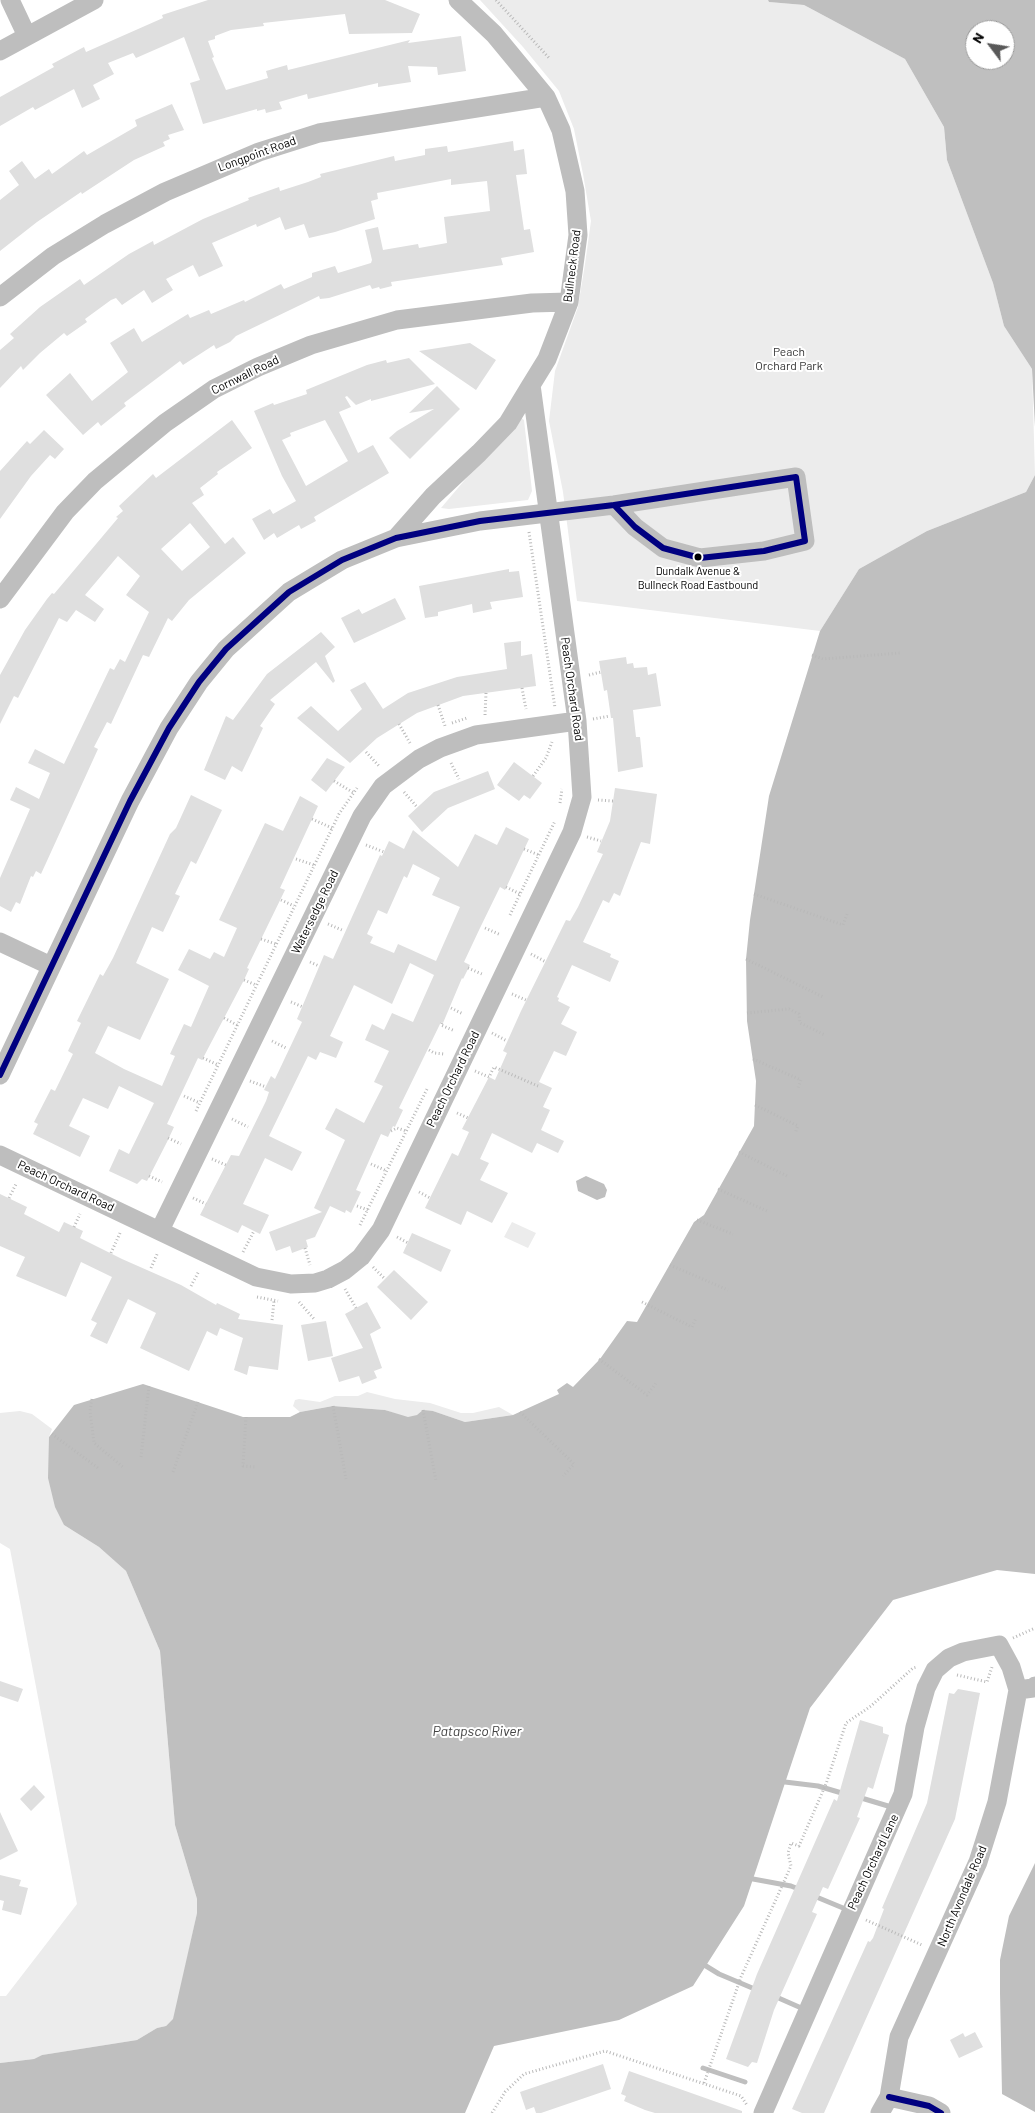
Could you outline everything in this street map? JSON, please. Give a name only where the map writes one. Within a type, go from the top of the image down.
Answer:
[{"type":"street","points":[[10,0],[27,36]]},
{"type":"street","points":[[0,51],[94,0]]},
{"type":"street","name":"Bullneck Road","points":[[396,538],[433,496],[508,423],[531,385],[547,358],[569,302],[578,235],[576,191],[560,130],[546,97],[494,34],[458,0]]},
{"type":"street","name":"Longpoint Road","points":[[0,297],[53,256],[105,224],[165,192],[259,152],[319,133],[354,126],[546,97]]},
{"type":"street","name":"Cornwall Road","points":[[0,599],[65,512],[95,481],[165,423],[214,389],[258,367],[311,345],[397,320],[532,303],[569,302]]},
{"type":"street","points":[[531,385],[547,513]]},
{"type":"street","points":[[0,1075],[130,801],[169,728],[199,682],[226,649],[289,592],[342,560],[396,538],[480,521],[614,505],[796,477],[806,541],[764,551],[700,558],[663,548],[635,527],[614,505]]},
{"type":"street","name":"Peach Orchard Road","points":[[0,1155],[256,1277],[291,1284],[315,1283],[328,1280],[345,1270],[361,1257],[376,1238],[578,818],[583,785],[577,721],[547,513]]},
{"type":"street","name":"Watersedge Road","points":[[160,1230],[362,816],[383,786],[419,759],[440,748],[464,739],[476,735],[555,732],[577,721]]},
{"type":"street","points":[[0,942],[51,966]]},
{"type":"street","name":"North Avondale Road","points":[[885,2105],[899,2037],[978,1862],[997,1802],[1026,1688],[999,1645]]},
{"type":"street","name":"Peach Orchard Lane","points":[[756,2112],[903,1794],[915,1727],[926,1688],[935,1670],[949,1658],[963,1652],[999,1645]]},
{"type":"street","points":[[885,2105],[929,2106],[941,2113]]},
{"type":"path","points":[[496,0],[550,59]]},
{"type":"path","points":[[526,515],[555,732],[546,758],[532,776]]},
{"type":"path","points":[[812,655],[823,659],[900,653]]},
{"type":"path","points":[[522,688],[526,709]]},
{"type":"path","points":[[485,715],[486,693]]},
{"type":"path","points":[[438,705],[445,726]]},
{"type":"path","points":[[399,724],[410,743]]},
{"type":"path","points":[[544,743],[555,732]]},
{"type":"path","points":[[366,752],[378,766]]},
{"type":"path","points":[[459,759],[449,763],[459,779]]},
{"type":"path","points":[[334,781],[354,793]]},
{"type":"path","points":[[559,809],[562,782]]},
{"type":"path","points":[[399,795],[404,790],[418,807]]},
{"type":"path","points":[[508,920],[557,816]]},
{"type":"path","points":[[312,819],[332,828]]},
{"type":"path","points":[[360,852],[366,839]]},
{"type":"path","points":[[364,844],[384,852]]},
{"type":"path","points":[[524,848],[539,855]]},
{"type":"path","points":[[296,858],[314,866]]},
{"type":"path","points":[[506,887],[520,894]]},
{"type":"path","points":[[754,894],[843,925],[847,914]]},
{"type":"path","points":[[281,900],[294,906]]},
{"type":"path","points":[[322,930],[329,915]]},
{"type":"path","points":[[326,923],[342,930]]},
{"type":"path","points":[[485,928],[501,935]]},
{"type":"path","points":[[497,943],[504,928]]},
{"type":"path","points":[[261,939],[276,944]]},
{"type":"path","points":[[311,953],[307,961],[319,966]]},
{"type":"path","points":[[746,959],[823,997]]},
{"type":"path","points":[[479,981],[486,966]]},
{"type":"path","points":[[468,968],[482,974]]},
{"type":"path","points":[[244,980],[256,985]]},
{"type":"path","points":[[288,1001],[303,1007]]},
{"type":"path","points":[[451,1038],[467,1006]]},
{"type":"path","points":[[450,1008],[463,1014]]},
{"type":"path","points":[[747,1013],[789,1010],[799,1014],[800,1023],[825,1035]]},
{"type":"path","points":[[224,1018],[237,1025]]},
{"type":"path","points":[[442,1023],[441,1025],[455,1031]]},
{"type":"path","points":[[265,1048],[269,1039],[286,1048]]},
{"type":"path","points":[[440,1061],[448,1046]]},
{"type":"path","points":[[429,1050],[434,1054],[444,1054]]},
{"type":"path","points":[[203,1058],[218,1065]]},
{"type":"path","points":[[753,1059],[801,1080],[798,1088]]},
{"type":"path","points":[[460,1065],[489,1077],[494,1067],[538,1086]]},
{"type":"path","points":[[246,1088],[253,1073]]},
{"type":"path","points":[[250,1080],[266,1087]]},
{"type":"path","points":[[357,1232],[429,1085]]},
{"type":"path","points":[[184,1096],[200,1103]]},
{"type":"path","points":[[755,1106],[798,1126],[795,1132]]},
{"type":"path","points":[[227,1126],[235,1111]]},
{"type":"path","points":[[231,1118],[248,1126]]},
{"type":"path","points":[[391,1131],[397,1128],[406,1131]]},
{"type":"path","points":[[168,1138],[181,1144]]},
{"type":"path","points":[[208,1167],[215,1152]]},
{"type":"path","points":[[739,1152],[789,1177]]},
{"type":"path","points":[[212,1159],[226,1165]]},
{"type":"path","points":[[371,1164],[387,1171]]},
{"type":"path","points":[[149,1176],[162,1182]]},
{"type":"path","points":[[9,1198],[16,1184]]},
{"type":"path","points":[[718,1189],[767,1211]]},
{"type":"path","points":[[189,1207],[197,1190]]},
{"type":"path","points":[[193,1198],[206,1204]]},
{"type":"path","points":[[357,1206],[368,1210]]},
{"type":"path","points":[[74,1227],[80,1214]]},
{"type":"path","points":[[696,1220],[733,1234]]},
{"type":"path","points":[[243,1252],[254,1231]]},
{"type":"path","points":[[111,1252],[120,1233]]},
{"type":"path","points":[[234,1248],[251,1256]]},
{"type":"path","points":[[305,1248],[309,1266],[317,1263]]},
{"type":"path","points":[[150,1268],[158,1252]]},
{"type":"path","points":[[670,1265],[728,1290]]},
{"type":"path","points":[[191,1286],[199,1271]]},
{"type":"path","points":[[345,1289],[356,1308]]},
{"type":"path","points":[[272,1320],[274,1301]]},
{"type":"path","points":[[298,1301],[315,1320]]},
{"type":"path","points":[[642,1302],[692,1327],[696,1318]]},
{"type":"path","points":[[600,1359],[647,1395],[656,1383]]},
{"type":"path","points":[[141,1457],[149,1386]]},
{"type":"path","points":[[92,1398],[90,1411],[94,1443],[123,1467]]},
{"type":"path","points":[[173,1472],[198,1402]]},
{"type":"path","points":[[333,1406],[346,1479]]},
{"type":"path","points":[[423,1410],[436,1481]]},
{"type":"path","points":[[520,1412],[574,1464],[563,1476]]},
{"type":"path","points":[[246,1417],[243,1466],[255,1467]]},
{"type":"path","points":[[52,1434],[98,1468]]},
{"type":"path","points":[[999,1645],[1035,1628]]},
{"type":"path","points":[[704,2083],[741,1977],[780,1888],[792,1866],[788,1853],[791,1843],[799,1846],[826,1784]]},
{"type":"path","points":[[849,1913],[938,1952]]},
{"type":"path","points":[[492,2113],[505,2092],[524,2074],[605,2051],[741,2096],[756,2112]]},
{"type":"green space","name":"Peach Orchard Park","points":[[480,0],[768,0],[769,2],[804,5],[905,59],[944,127],[947,160],[993,283],[1004,326],[1032,369],[1035,475],[1026,492],[927,531],[859,569],[820,631],[577,601],[563,492],[549,421],[555,371],[578,307],[591,221],[574,129],[559,91],[523,47]]},
{"type":"green space","points":[[519,416],[524,420],[532,491],[528,500],[449,509],[441,508]]},
{"type":"green space","points":[[512,1222],[536,1233],[528,1248],[504,1237]]},
{"type":"green space","points":[[367,1392],[395,1399],[430,1403],[461,1413],[473,1413],[499,1407],[513,1415],[465,1422],[433,1411],[408,1418],[385,1410],[333,1406],[300,1412],[293,1406],[295,1400],[299,1399],[320,1402],[335,1396],[358,1396]]},
{"type":"green space","points":[[20,1411],[32,1414],[52,1429],[49,1437],[64,1525],[99,1547],[126,1571],[160,1651],[175,1825],[197,1899],[197,1913],[174,2019],[166,2026],[157,2028],[137,2040],[42,2055],[34,2059],[0,2063],[0,1996],[6,1996],[77,1904],[10,1549],[0,1543],[0,1413]]},
{"type":"water","points":[[768,0],[1035,0],[1035,427],[1032,369],[1004,326],[993,283],[947,160],[944,127],[905,59],[804,5],[769,2]]},
{"type":"water","name":"Patapsco River","points":[[1035,475],[1035,1574],[997,1570],[893,1600],[810,1708],[744,1906],[693,1986],[619,2020],[494,2046],[465,2113],[0,2113],[0,2063],[34,2059],[42,2055],[137,2040],[157,2028],[166,2026],[173,2019],[197,1913],[197,1899],[175,1825],[160,1651],[126,1571],[99,1547],[64,1525],[55,1507],[48,1478],[49,1437],[74,1405],[143,1384],[243,1417],[290,1417],[300,1412],[333,1406],[385,1410],[408,1417],[417,1415],[423,1410],[433,1411],[465,1422],[513,1415],[559,1394],[557,1390],[567,1383],[573,1387],[600,1359],[627,1321],[637,1322],[694,1222],[704,1215],[754,1126],[756,1081],[747,1021],[746,959],[750,920],[769,796],[820,631],[859,569],[927,531],[1026,492]]},
{"type":"water","points":[[586,1176],[604,1184],[607,1190],[605,1197],[597,1200],[578,1191],[576,1181]]},
{"type":"water","points":[[1035,1863],[1035,2112],[1002,2094],[1000,1960],[1009,1916]]},
{"type":"building","points":[[208,0],[385,0],[420,14],[412,33],[349,34],[345,14],[263,23],[264,26],[231,30],[215,36],[215,39],[208,41],[214,57],[212,58],[226,90],[268,78],[266,71],[287,65],[288,70],[410,40],[408,43],[461,36],[466,71],[438,75],[437,67],[408,66],[411,82],[378,87],[378,83],[308,99],[307,94],[279,102],[282,109],[266,113],[265,109],[257,111],[257,109],[203,124],[190,83],[200,80],[184,37],[136,58],[133,53],[108,63],[114,74],[93,85],[100,99],[82,108],[74,89],[35,110],[33,107],[0,126],[0,97],[54,67],[52,64],[84,47],[86,52],[163,18],[162,15]]},
{"type":"building","points":[[172,104],[184,130],[168,135],[170,139],[163,142],[165,146],[134,160],[82,194],[81,192],[37,222],[0,251],[0,200],[19,185],[9,171],[22,161],[35,179],[49,169],[52,174],[84,151],[87,155],[137,126],[135,120]]},
{"type":"building","points":[[513,141],[514,151],[524,149],[527,174],[516,175],[524,230],[530,229],[534,252],[501,258],[503,265],[391,282],[392,286],[380,289],[379,287],[372,289],[370,285],[329,298],[320,299],[319,296],[236,336],[230,342],[216,349],[214,345],[183,365],[180,361],[124,403],[126,406],[101,426],[98,422],[83,435],[46,395],[70,373],[92,401],[128,372],[110,343],[134,328],[142,342],[188,314],[190,318],[209,310],[211,314],[244,300],[245,302],[281,284],[284,289],[312,277],[312,273],[335,266],[338,273],[371,263],[372,260],[365,230],[378,227],[383,250],[418,244],[419,248],[447,243],[444,217],[490,211],[487,181],[451,185],[451,179],[377,193],[378,199],[371,201],[375,219],[309,238],[304,224],[285,230],[280,217],[257,227],[256,224],[212,243],[223,266],[199,277],[193,265],[166,279],[173,290],[152,303],[144,290],[122,305],[116,298],[111,300],[85,319],[87,322],[67,336],[64,333],[23,370],[21,366],[0,388],[0,350],[14,338],[10,334],[40,307],[80,279],[84,285],[129,254],[153,241],[154,245],[203,219],[249,200],[248,198],[279,187],[280,191],[308,182],[321,177],[320,174],[394,156],[395,161],[425,155],[425,149],[447,146],[448,152]]},
{"type":"building","points":[[470,343],[496,360],[476,390],[419,351]]},
{"type":"building","points":[[409,358],[435,384],[371,401],[371,399],[356,405],[347,396],[345,397],[351,407],[339,412],[358,453],[373,445],[389,473],[314,517],[316,521],[301,529],[299,525],[277,538],[274,533],[264,540],[252,519],[270,509],[273,514],[296,501],[282,476],[254,411],[273,403],[274,405],[307,394],[306,390],[367,365],[386,360],[387,363]],"holes":[[[325,420],[348,461],[306,486],[282,440],[291,436],[290,433]]]},
{"type":"building","points":[[437,386],[460,409],[410,459],[389,438],[397,431],[434,409],[409,413]]},
{"type":"building","points":[[232,420],[252,448],[217,472],[218,474],[200,488],[204,495],[192,503],[225,544],[233,537],[246,553],[189,600],[172,621],[168,618],[149,657],[143,655],[111,724],[107,722],[94,747],[98,749],[41,874],[36,871],[33,877],[31,876],[20,904],[16,902],[11,912],[0,906],[0,878],[30,809],[10,800],[16,787],[39,799],[50,773],[28,763],[35,749],[64,764],[110,668],[114,670],[120,659],[125,662],[149,612],[126,595],[140,576],[118,556],[85,595],[104,609],[95,622],[76,610],[67,622],[59,618],[18,698],[14,696],[0,724],[0,675],[25,630],[47,599],[52,593],[54,594],[118,518],[116,517],[123,511],[119,506],[153,474],[156,478]],"holes":[[[190,523],[210,547],[182,571],[161,549]]]},
{"type":"building","points":[[44,430],[64,449],[55,459],[50,455],[31,476],[0,519],[0,471],[27,441],[30,444]]},
{"type":"building","points":[[509,569],[509,572],[519,571],[523,597],[490,602],[492,609],[473,613],[472,604],[438,612],[438,616],[425,618],[419,586]]},
{"type":"building","points":[[395,598],[406,619],[354,643],[341,618],[359,609],[362,614]]},
{"type":"building","points":[[321,632],[335,647],[325,656],[335,681],[333,683],[316,662],[270,700],[275,704],[260,726],[263,728],[242,772],[232,766],[225,780],[204,770],[226,716],[233,720],[267,674]]},
{"type":"building","points":[[521,641],[521,656],[532,654],[536,686],[463,696],[417,713],[377,738],[350,763],[297,718],[311,706],[338,731],[362,709],[350,690],[365,682],[383,709],[408,693],[457,677],[507,669],[504,643]]},
{"type":"building","points":[[626,657],[627,664],[633,663],[634,668],[647,667],[648,675],[656,673],[661,706],[633,710],[636,737],[640,737],[643,767],[618,772],[613,718],[611,718],[607,690],[604,691],[599,661]]},
{"type":"building","points":[[327,758],[345,767],[326,792],[311,780]]},
{"type":"building","points":[[514,762],[542,783],[530,799],[524,795],[519,801],[497,785]]},
{"type":"building","points":[[488,771],[495,789],[448,808],[422,832],[408,816],[434,792]]},
{"type":"building","points":[[615,788],[657,794],[650,844],[641,842],[620,896],[614,893],[609,903],[603,900],[583,942],[611,954],[610,957],[619,961],[610,982],[572,965],[557,997],[559,998],[558,1001],[570,1007],[561,1024],[577,1032],[566,1056],[554,1051],[539,1082],[552,1088],[543,1107],[550,1110],[541,1130],[564,1141],[558,1153],[537,1143],[532,1153],[492,1133],[480,1159],[489,1163],[480,1180],[508,1193],[492,1223],[467,1211],[461,1225],[425,1208],[452,1153],[458,1156],[469,1132],[462,1129],[489,1077],[495,1080],[507,1053],[503,1051],[521,1011],[566,920],[570,921],[578,907],[603,854],[597,852],[610,821]]},
{"type":"building","points":[[191,795],[222,810],[196,864],[191,861],[175,894],[180,896],[163,932],[152,927],[136,963],[169,979],[140,1040],[108,1026],[95,1053],[124,1069],[162,1086],[175,1056],[170,1054],[184,1024],[191,1027],[209,986],[178,970],[189,949],[210,959],[214,952],[224,957],[237,928],[219,920],[265,823],[283,831],[300,796],[318,806],[280,888],[285,890],[247,968],[249,969],[244,980],[202,1060],[198,1058],[167,1124],[174,1127],[167,1142],[147,1181],[142,1179],[137,1184],[109,1171],[119,1149],[129,1154],[154,1103],[119,1086],[108,1109],[83,1098],[69,1126],[90,1136],[80,1157],[33,1134],[38,1124],[34,1122],[51,1089],[55,1091],[73,1054],[68,1051],[81,1023],[77,1021],[100,974],[103,976],[113,958],[170,834],[176,828]]},
{"type":"building","points":[[506,827],[529,839],[505,890],[500,887],[464,962],[470,965],[462,978],[443,1023],[441,1022],[399,1108],[403,1110],[395,1127],[393,1126],[388,1137],[381,1134],[356,1190],[361,1192],[351,1213],[346,1210],[345,1213],[330,1206],[315,1237],[306,1240],[308,1247],[292,1253],[290,1246],[276,1251],[269,1232],[322,1212],[314,1208],[345,1140],[325,1129],[336,1108],[364,1123],[383,1086],[374,1082],[389,1051],[365,1040],[372,1024],[384,1030],[392,1013],[413,1022],[434,975],[410,963],[392,1004],[354,985],[330,1036],[343,1042],[336,1058],[320,1052],[316,1060],[308,1056],[269,1136],[302,1152],[292,1171],[265,1158],[243,1204],[269,1215],[260,1234],[242,1225],[238,1233],[200,1215],[231,1155],[239,1156],[266,1101],[269,1092],[264,1090],[271,1076],[275,1079],[302,1022],[297,1019],[324,955],[333,959],[380,855],[382,856],[389,841],[404,849],[413,830],[458,867],[475,834],[497,845]],"holes":[[[413,864],[440,878],[432,895],[460,907],[436,961],[398,944],[394,953],[370,943],[373,937],[367,934],[378,910],[387,914],[404,876],[407,878]]]},
{"type":"building","points":[[0,1194],[27,1207],[24,1214],[59,1232],[64,1222],[83,1231],[80,1238],[181,1285],[216,1305],[217,1303],[240,1314],[238,1319],[283,1325],[278,1370],[249,1366],[247,1375],[234,1370],[243,1338],[220,1328],[217,1336],[207,1331],[189,1371],[140,1348],[156,1313],[128,1299],[107,1344],[90,1336],[97,1323],[91,1320],[112,1277],[81,1262],[66,1297],[16,1276],[25,1257],[0,1246]]},
{"type":"building","points":[[412,1233],[451,1250],[441,1272],[403,1253]]},
{"type":"building","points":[[394,1270],[428,1302],[411,1320],[377,1287]]},
{"type":"building","points":[[367,1302],[381,1328],[370,1334],[382,1368],[374,1371],[373,1369],[377,1378],[362,1384],[359,1376],[339,1382],[331,1358],[363,1348],[345,1314]]},
{"type":"building","points":[[326,1321],[333,1356],[308,1361],[301,1325]]},
{"type":"building","points":[[0,1681],[23,1689],[18,1702],[0,1696]]},
{"type":"building","points":[[958,1689],[980,1693],[955,1819],[824,2113],[802,2113],[792,2109],[868,1941],[870,1942],[873,1938],[884,1909],[882,1908],[927,1803],[949,1693],[954,1694]]},
{"type":"building","points":[[860,1720],[883,1727],[883,1733],[889,1735],[873,1789],[868,1787],[857,1817],[860,1818],[828,1889],[823,1887],[812,1912],[817,1914],[774,2010],[757,2063],[752,2062],[748,2067],[726,2059],[757,1974],[834,1799],[837,1801]]},
{"type":"building","points":[[34,1785],[45,1797],[31,1811],[20,1799]]},
{"type":"building","points":[[0,1812],[18,1851],[0,1860]]},
{"type":"building","points":[[0,1875],[21,1880],[19,1886],[28,1888],[21,1915],[2,1910],[4,1901],[0,1900]]},
{"type":"building","points":[[975,2032],[983,2047],[959,2058],[950,2040],[963,2033],[965,2037]]},
{"type":"building","points":[[603,2064],[611,2089],[541,2113],[536,2113],[534,2107],[526,2110],[520,2092]]},
{"type":"building","points":[[629,2071],[742,2111],[742,2113],[655,2113],[645,2110],[624,2101],[626,2096],[621,2094]]},
{"type":"waterway","points":[[785,1782],[818,1786],[845,1794]]},
{"type":"waterway","points":[[858,1797],[888,1806]]},
{"type":"waterway","points":[[753,1879],[791,1886],[801,1890]]},
{"type":"waterway","points":[[814,1896],[843,1908]]},
{"type":"waterway","points":[[706,1966],[719,1974],[757,1990]]},
{"type":"waterway","points":[[774,1996],[799,2007]]},
{"type":"waterway","points":[[703,2068],[745,2082]]},
{"type":"transit line","points":[[796,477],[805,541],[764,551],[700,558],[663,548],[635,527],[614,505],[796,477]]},
{"type":"transit line","points":[[0,1075],[130,801],[169,728],[199,682],[226,649],[289,592],[342,560],[396,538],[480,521],[614,505]]},
{"type":"transit line","points":[[889,2097],[929,2106],[941,2113]]},
{"type":"place","name":"Dundalk Avenue & Bullneck Road Eastbound","points":[[698,557]]}]
